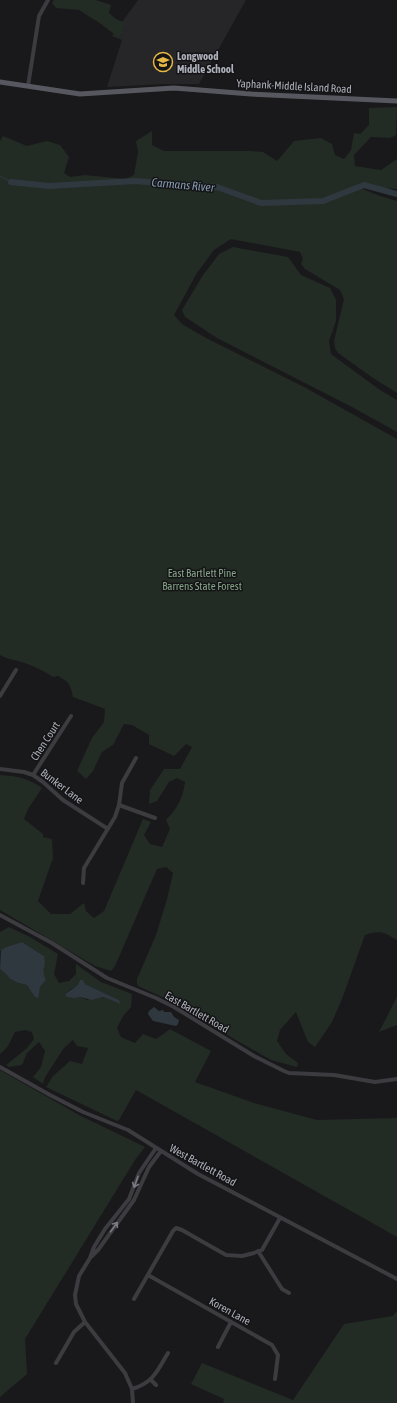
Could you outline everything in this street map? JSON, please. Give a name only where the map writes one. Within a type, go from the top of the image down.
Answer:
[{"type":"main road","name":"Yaphank-Middle Island Road","points":[[0,82],[80,94],[174,88],[251,94],[397,101]]},
{"type":"street","points":[[28,86],[39,16],[48,0]]},
{"type":"street","points":[[0,696],[16,670]]},
{"type":"street","name":"Chen Court","points":[[34,775],[71,716]]},
{"type":"street","points":[[83,883],[83,872],[86,864],[115,817],[119,804],[122,783],[136,758]]},
{"type":"street","name":"Bunker Lane","points":[[0,769],[24,772],[34,775],[62,800],[108,829]]},
{"type":"street","points":[[119,804],[155,818]]},
{"type":"street","name":"East Bartlett Road","points":[[0,915],[52,944],[107,978],[174,1008],[254,1056],[284,1071],[289,1073],[334,1075],[375,1082],[397,1079]]},
{"type":"street","name":"West Bartlett Road","points":[[0,1068],[83,1112],[128,1130],[198,1174],[397,1280]]},
{"type":"street","points":[[133,1403],[132,1389],[125,1373],[85,1322],[76,1304],[75,1295],[79,1276],[90,1258],[97,1242],[129,1199],[144,1164],[156,1148]]},
{"type":"street","points":[[90,1258],[102,1245],[134,1200],[149,1167],[161,1151]]},
{"type":"street","points":[[144,1164],[149,1167]]},
{"type":"street","points":[[134,1299],[176,1228],[226,1255],[242,1256],[262,1250],[280,1218]]},
{"type":"street","points":[[97,1242],[102,1245]]},
{"type":"street","points":[[258,1252],[282,1290],[289,1293]]},
{"type":"street","name":"Koren Lane","points":[[148,1275],[259,1337],[274,1347],[278,1355],[275,1380]]},
{"type":"street","points":[[56,1363],[74,1332],[85,1322]]},
{"type":"street","points":[[218,1347],[231,1322]]},
{"type":"street","points":[[132,1389],[142,1386],[151,1380],[168,1353]]},
{"type":"street","points":[[151,1380],[156,1386]]},
{"type":"shaded area","name":"Longwood Middle School","points":[[138,0],[246,0],[199,84],[162,84],[107,87],[122,40],[112,36]]},
{"type":"shaded area","points":[[22,942],[44,956],[44,976],[46,980],[40,987],[39,996],[37,998],[27,985],[9,978],[0,969],[1,950]]},
{"type":"shaded area","points":[[80,980],[83,980],[85,984],[119,1000],[121,1004],[103,997],[91,1000],[81,997],[67,997],[65,994],[78,985]]},
{"type":"shaded area","points":[[154,1007],[159,1011],[163,1010],[164,1012],[171,1012],[174,1017],[179,1020],[178,1024],[176,1026],[153,1021],[148,1014]]},
{"type":"green space","points":[[54,0],[96,0],[111,5],[109,13],[116,19],[126,23],[119,38],[79,10],[56,8],[52,3]]},
{"type":"green space","name":"East Bartlett Pine Barrens State Forest","points":[[397,107],[396,135],[390,138],[371,137],[354,155],[355,166],[381,170],[397,159],[397,189],[355,186],[397,201],[397,393],[338,353],[335,348],[334,341],[344,299],[340,290],[305,269],[301,264],[303,259],[300,252],[231,239],[214,250],[197,273],[174,315],[182,324],[206,338],[306,388],[397,439],[397,940],[378,932],[365,935],[332,1022],[315,1047],[308,1042],[296,1012],[280,1030],[277,1041],[286,1054],[298,1063],[297,1067],[271,1060],[171,1001],[140,987],[137,984],[137,979],[156,935],[167,899],[173,873],[166,867],[157,869],[115,966],[111,971],[95,966],[0,910],[0,775],[22,778],[42,788],[28,809],[24,819],[43,834],[43,837],[52,839],[53,858],[38,901],[51,914],[70,914],[84,903],[86,911],[94,918],[104,911],[143,819],[151,822],[144,835],[150,844],[162,847],[170,829],[166,820],[179,803],[185,782],[177,778],[169,782],[157,801],[149,804],[150,790],[164,769],[180,769],[192,747],[186,744],[174,756],[149,744],[149,735],[132,725],[124,724],[113,745],[102,752],[93,771],[86,779],[77,771],[92,738],[104,722],[105,709],[73,697],[69,684],[58,676],[53,677],[22,662],[0,655],[0,141],[3,136],[27,146],[47,141],[60,145],[69,157],[64,173],[70,177],[85,175],[125,179],[134,175],[138,152],[136,141],[152,131],[152,145],[164,151],[263,152],[277,161],[294,141],[321,138],[332,144],[335,155],[344,159],[351,150],[354,133],[360,134],[369,125],[369,108]]},
{"type":"green space","points":[[233,247],[288,257],[301,275],[330,288],[336,300],[336,321],[329,341],[331,354],[380,390],[397,400],[397,432],[352,407],[217,338],[185,317],[182,310],[203,275],[219,254]]},
{"type":"green space","points":[[9,927],[30,937],[58,954],[54,974],[59,983],[69,981],[76,974],[76,964],[101,982],[132,994],[131,1007],[123,1016],[117,1028],[121,1037],[135,1043],[143,1034],[156,1039],[170,1029],[211,1051],[195,1082],[254,1103],[317,1120],[397,1118],[397,1237],[136,1090],[117,1121],[46,1087],[53,1076],[70,1061],[82,1064],[88,1048],[77,1046],[73,1040],[64,1048],[45,1077],[43,1084],[33,1077],[41,1067],[45,1051],[39,1042],[27,1053],[22,1065],[9,1067],[6,1065],[26,1049],[34,1039],[32,1032],[25,1030],[15,1032],[8,1046],[0,1054],[0,969],[9,978],[27,985],[34,996],[39,996],[40,987],[46,980],[42,973],[44,967],[44,956],[22,942],[6,947],[0,951],[0,932]],"holes":[[[85,984],[119,1000],[121,1003],[103,997],[87,1000],[81,997],[75,998],[65,994],[75,987]]]},
{"type":"green space","points":[[397,997],[397,1025],[379,1032]]},
{"type":"green space","points":[[0,1070],[79,1115],[145,1147],[135,1160],[25,1339],[27,1374],[0,1397]]},
{"type":"green space","points":[[397,1311],[397,1403],[223,1403],[224,1399],[191,1384],[202,1363],[293,1400],[344,1324],[393,1316]]},
{"type":"waterway","points":[[0,176],[11,182]]},
{"type":"waterway","name":"Carmans River","points":[[11,182],[49,186],[134,181],[217,187],[261,203],[323,201],[364,185],[397,194]]},
{"type":"place","name":"Longwood Middle School","points":[[163,62]]}]
